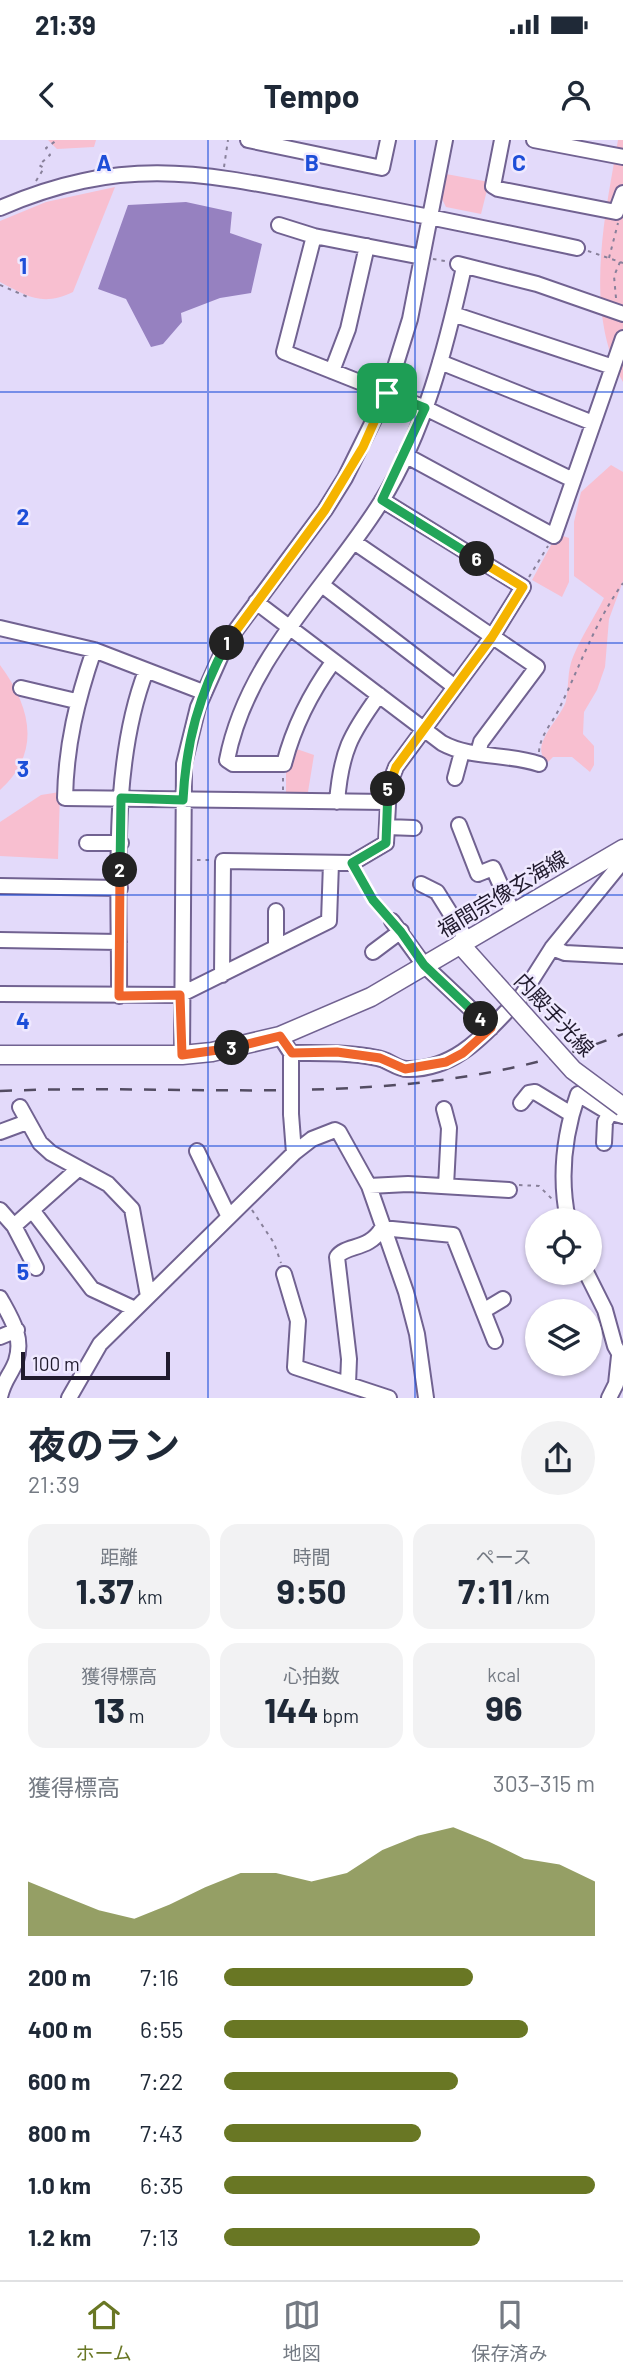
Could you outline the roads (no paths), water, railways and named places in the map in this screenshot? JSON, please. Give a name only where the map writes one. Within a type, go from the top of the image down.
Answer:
[{"type":"main road","name":"福間宗像玄海線","points":[[11,1051],[50,1048],[154,1049],[182,1055],[212,1052],[280,1036],[339,1013],[583,872],[623,854]]},
{"type":"main road","name":"内殿手光線","points":[[464,942],[494,982],[573,1070],[619,1112]]},
{"type":"street","points":[[248,140],[382,168],[388,140]]},
{"type":"street","points":[[182,1055],[180,995],[184,764],[202,692],[228,642],[332,500],[363,447],[387,393],[410,319],[445,140]]},
{"type":"street","points":[[502,140],[492,186],[616,212],[623,193]]},
{"type":"street","points":[[534,140],[623,157]]},
{"type":"street","points":[[0,208],[56,187],[111,175],[186,172],[429,217],[577,248]]},
{"type":"street","points":[[279,225],[314,236],[422,257]]},
{"type":"street","points":[[314,236],[284,352],[425,408],[573,480]]},
{"type":"street","points":[[332,371],[348,329],[367,246]]},
{"type":"street","points":[[333,662],[309,696],[291,737],[284,764],[233,764],[227,760],[238,717],[256,675],[288,628],[354,542],[382,500],[405,455],[425,408],[440,362],[453,314],[461,265],[537,284],[623,313]]},
{"type":"street","points":[[453,314],[612,368]]},
{"type":"street","points":[[405,455],[554,536],[623,338]]},
{"type":"street","points":[[440,362],[593,423]]},
{"type":"street","points":[[222,975],[223,861],[352,863],[386,843],[389,785],[396,767],[492,637],[523,587],[382,500]]},
{"type":"street","points":[[354,542],[537,667],[481,742],[478,753]]},
{"type":"street","points":[[322,585],[455,687]]},
{"type":"street","points":[[256,602],[442,743],[462,752],[520,758],[539,764]]},
{"type":"street","points":[[0,628],[94,650],[202,692]]},
{"type":"street","points":[[94,650],[76,702],[66,761],[65,798],[387,802]]},
{"type":"street","points":[[119,996],[121,798],[128,729],[146,671]]},
{"type":"street","points":[[22,688],[76,702]]},
{"type":"street","points":[[337,802],[339,769],[351,734],[379,695]]},
{"type":"street","points":[[455,778],[462,752]]},
{"type":"street","points":[[459,825],[478,874],[493,868],[513,913]]},
{"type":"street","points":[[387,827],[414,828]]},
{"type":"street","points":[[87,843],[121,843]]},
{"type":"street","points":[[519,1000],[552,948],[597,897],[623,854]]},
{"type":"street","points":[[0,994],[180,995],[329,920],[331,863]]},
{"type":"street","points":[[583,872],[597,897]]},
{"type":"street","points":[[421,884],[437,892],[464,942]]},
{"type":"street","points":[[0,886],[120,888]]},
{"type":"street","points":[[276,911],[276,947]]},
{"type":"street","points":[[373,952],[397,926],[424,965],[491,1028]]},
{"type":"street","points":[[0,940],[120,942]]},
{"type":"street","points":[[552,948],[565,953],[623,956]]},
{"type":"street","points":[[292,1053],[337,1052],[380,1058],[405,1069],[446,1062],[463,1053],[506,1012]]},
{"type":"street","points":[[280,1036],[292,1053],[290,1130],[294,1153]]},
{"type":"street","points":[[521,1103],[529,1093],[535,1092],[571,1114]]},
{"type":"street","points":[[566,1208],[563,1166],[571,1114],[578,1094],[619,1112]]},
{"type":"street","points":[[20,1107],[40,1143],[108,1184],[132,1209],[148,1296]]},
{"type":"street","points":[[444,1109],[449,1128],[446,1186]]},
{"type":"street","points":[[604,1143],[604,1122],[619,1112]]},
{"type":"street","points":[[0,1132],[27,1122]]},
{"type":"street","points":[[290,1130],[313,1139]]},
{"type":"street","points":[[69,1398],[100,1344],[294,1153],[313,1139],[335,1130],[339,1132],[369,1186],[406,1292],[417,1334],[426,1398]]},
{"type":"street","points":[[197,1151],[229,1217]]},
{"type":"street","points":[[14,1226],[78,1168]]},
{"type":"street","points":[[369,1186],[446,1186],[509,1190]]},
{"type":"street","points":[[0,1210],[14,1226],[36,1268]]},
{"type":"street","points":[[32,1210],[92,1289],[135,1309]]},
{"type":"street","points":[[382,1228],[453,1235],[495,1341]]},
{"type":"street","points":[[348,1384],[349,1360],[337,1257],[343,1251],[360,1248],[377,1236],[382,1228]]},
{"type":"street","points":[[284,1274],[298,1321],[295,1367],[389,1398]]},
{"type":"street","points":[[592,1285],[605,1310],[621,1358],[616,1384],[609,1398]]},
{"type":"street","points":[[0,1298],[17,1330],[16,1362],[4,1379],[0,1396]]},
{"type":"street","points":[[483,1311],[503,1299]]},
{"type":"street","points":[[0,1337],[17,1330]]},
{"type":"railway","points":[[0,1091],[315,1090],[393,1085],[470,1076],[547,1059],[623,1034]]}]
